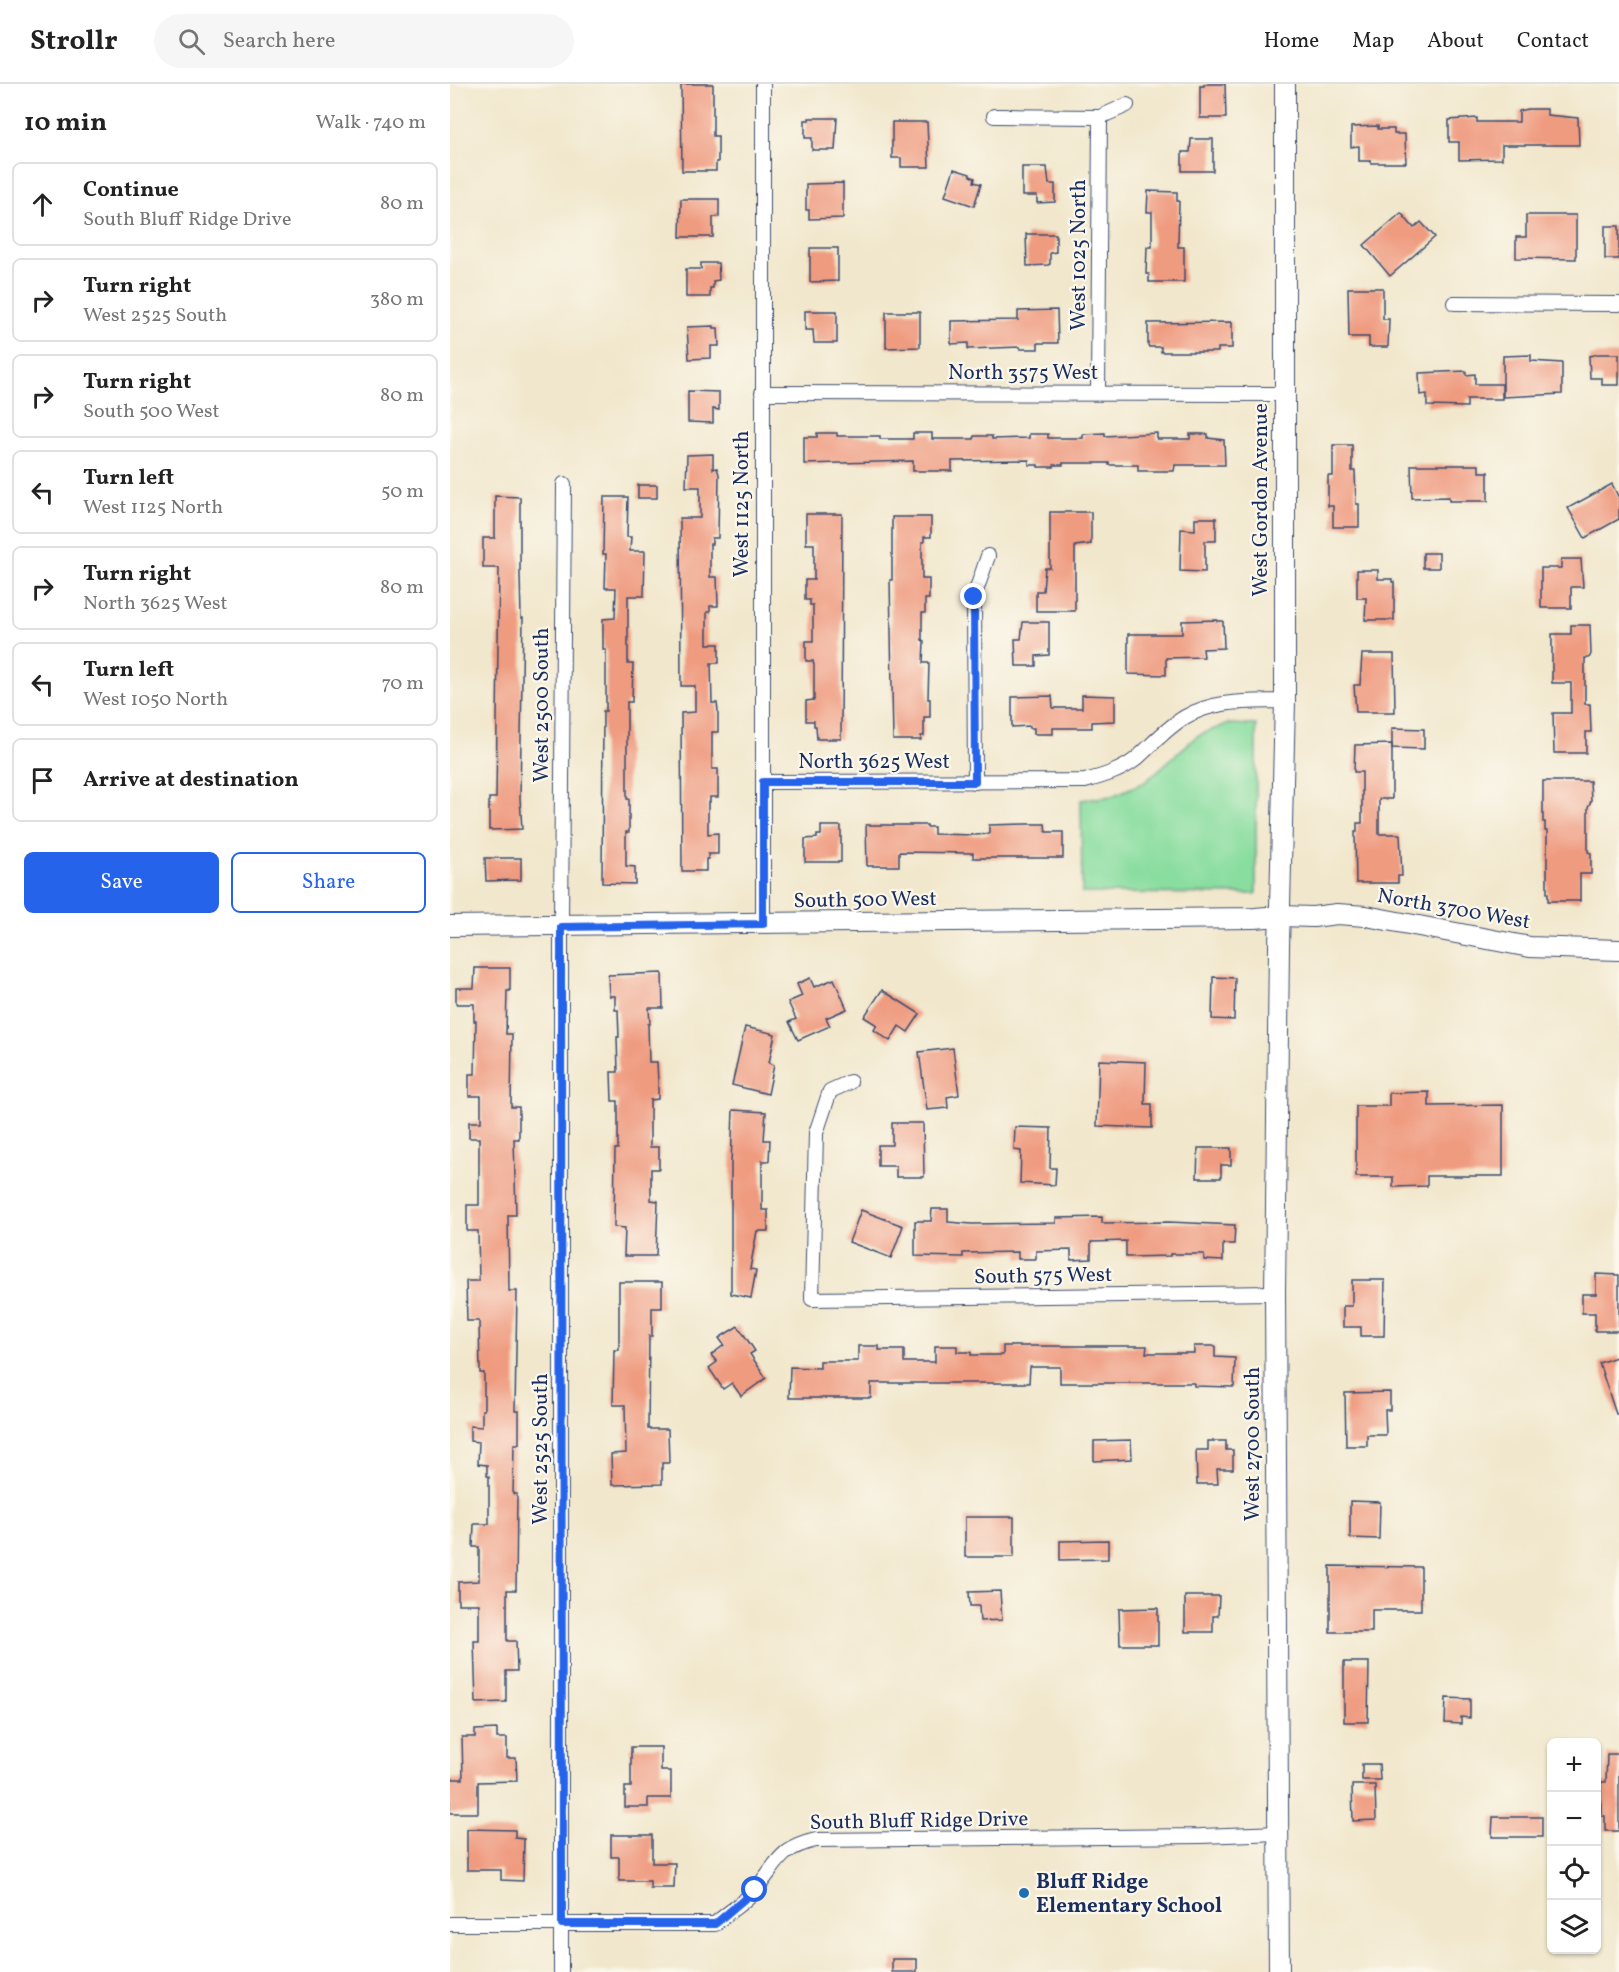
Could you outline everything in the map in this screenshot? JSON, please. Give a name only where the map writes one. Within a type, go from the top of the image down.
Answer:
[{"type":"main road","name":"West Gordon Avenue","points":[[1280,916],[1286,701],[1285,84]]},
{"type":"main road","name":"North 3700 West","points":[[1280,916],[1313,917],[1338,914],[1366,916],[1530,947],[1619,950]]},
{"type":"main road","name":"South 500 West","points":[[450,926],[561,927],[1280,916]]},
{"type":"main road","name":"West 2700 South","points":[[1279,1972],[1275,1293],[1280,916]]},
{"type":"street","name":"West 1125 North","points":[[763,924],[764,84]]},
{"type":"street","points":[[994,116],[1100,117],[1126,105]]},
{"type":"street","name":"West 1025 North","points":[[1098,393],[1100,117]]},
{"type":"street","points":[[1454,303],[1619,304]]},
{"type":"street","name":"North 3575 West","points":[[762,393],[1284,394]]},
{"type":"street","name":"West 2500 South","points":[[561,927],[564,484]]},
{"type":"street","points":[[975,782],[974,597],[988,556]]},
{"type":"street","name":"North 3625 West","points":[[763,782],[1085,781],[1108,775],[1134,760],[1185,717],[1205,708],[1232,703],[1286,701]]},
{"type":"street","name":"West 2525 South","points":[[561,927],[561,1972]]},
{"type":"street","name":"South 575 West","points":[[850,1082],[830,1091],[816,1133],[812,1299],[1275,1293]]},
{"type":"street","name":"South Bluff Ridge Drive","points":[[450,1924],[715,1924],[755,1890],[783,1853],[798,1844],[816,1840],[1201,1836],[1279,1833]]},
{"type":"green space","points":[[1227,724],[1256,725],[1256,894],[1082,893],[1081,800],[1112,796],[1145,782],[1197,736]]},
{"type":"building","points":[[681,84],[713,84],[713,136],[718,136],[716,171],[682,171]]},
{"type":"building","points":[[1225,84],[1226,118],[1200,118],[1200,86]]},
{"type":"building","points":[[1547,109],[1547,115],[1578,118],[1579,145],[1502,145],[1502,159],[1459,160],[1459,142],[1449,142],[1449,120],[1477,118],[1477,122],[1519,122],[1519,111]]},
{"type":"building","points":[[837,118],[835,150],[812,150],[812,138],[805,138],[805,120]]},
{"type":"building","points":[[892,122],[927,122],[929,167],[901,167],[901,158],[892,158]]},
{"type":"building","points":[[1378,126],[1378,129],[1394,129],[1394,134],[1405,134],[1406,163],[1359,161],[1359,146],[1351,147],[1351,127]]},
{"type":"building","points":[[1191,139],[1213,139],[1213,171],[1182,171],[1182,152],[1190,152]]},
{"type":"building","points":[[1022,167],[1047,167],[1049,184],[1055,184],[1055,202],[1037,203],[1037,196],[1022,196]]},
{"type":"building","points":[[954,169],[970,174],[975,178],[974,182],[981,184],[974,206],[945,196]]},
{"type":"building","points":[[843,183],[843,218],[809,219],[809,210],[806,210],[806,184]]},
{"type":"building","points":[[1148,191],[1177,192],[1177,201],[1179,201],[1178,247],[1184,247],[1184,282],[1149,282],[1149,274],[1146,274],[1147,247],[1152,247],[1152,212],[1147,212]]},
{"type":"building","points":[[681,199],[719,199],[719,217],[713,217],[713,237],[680,237]]},
{"type":"building","points":[[1401,213],[1414,228],[1421,222],[1435,237],[1390,276],[1364,245]]},
{"type":"building","points":[[1526,215],[1576,215],[1576,259],[1516,258],[1516,237],[1526,237]]},
{"type":"building","points":[[1605,226],[1619,226],[1619,259],[1605,259]]},
{"type":"building","points":[[1026,234],[1056,234],[1056,252],[1050,253],[1050,264],[1027,266]]},
{"type":"building","points":[[810,248],[838,248],[838,281],[810,282]]},
{"type":"building","points":[[701,263],[718,263],[719,280],[713,281],[710,297],[686,297],[686,269],[701,269]]},
{"type":"building","points":[[1348,288],[1383,288],[1383,319],[1389,319],[1388,347],[1369,347],[1369,337],[1349,337]]},
{"type":"building","points":[[1057,310],[1058,343],[1038,343],[1038,349],[1020,349],[1020,347],[968,349],[968,343],[951,344],[951,321],[1018,320],[1018,311]]},
{"type":"building","points":[[805,311],[837,311],[837,343],[814,343],[813,330],[805,330]]},
{"type":"building","points":[[886,312],[920,312],[920,347],[886,348]]},
{"type":"building","points":[[1232,322],[1232,348],[1218,348],[1218,352],[1161,352],[1161,347],[1149,347],[1148,345],[1148,323]]},
{"type":"building","points":[[714,326],[718,328],[719,346],[711,346],[711,358],[689,359],[687,327]]},
{"type":"building","points":[[1619,354],[1619,385],[1602,385],[1602,378],[1590,378],[1589,356]]},
{"type":"building","points":[[1531,355],[1531,361],[1562,363],[1562,394],[1503,397],[1503,356]]},
{"type":"building","points":[[1466,371],[1466,375],[1475,374],[1475,384],[1502,384],[1502,399],[1467,399],[1467,407],[1427,406],[1427,394],[1420,395],[1419,373]]},
{"type":"building","points":[[688,391],[719,392],[719,410],[713,409],[713,423],[688,422]]},
{"type":"building","points":[[817,433],[837,433],[837,436],[880,436],[880,439],[913,439],[913,433],[932,433],[932,439],[974,439],[974,436],[992,436],[992,439],[1029,438],[1029,434],[1048,434],[1048,438],[1083,438],[1083,434],[1105,433],[1105,436],[1157,433],[1157,439],[1190,439],[1190,434],[1208,434],[1208,438],[1224,440],[1225,465],[1175,465],[1174,471],[1138,471],[1138,465],[1109,465],[1109,463],[1063,463],[1063,465],[1054,465],[1054,467],[1038,467],[1038,465],[1029,465],[1029,460],[952,461],[952,471],[913,471],[913,461],[804,464],[804,437],[817,437]]},
{"type":"building","points":[[1333,445],[1352,445],[1352,471],[1355,471],[1359,527],[1333,527],[1333,506],[1328,506],[1328,476],[1333,476]]},
{"type":"building","points":[[713,454],[713,469],[717,468],[719,474],[718,538],[712,538],[712,544],[710,544],[710,577],[717,577],[718,606],[710,606],[710,612],[707,612],[707,644],[719,644],[719,663],[711,663],[712,703],[717,703],[718,711],[718,732],[712,732],[712,769],[718,769],[718,797],[710,797],[710,802],[708,802],[708,834],[718,833],[718,854],[708,854],[706,871],[682,871],[681,713],[695,712],[695,686],[681,686],[680,518],[700,518],[700,487],[686,487],[687,455]]},
{"type":"building","points":[[1411,465],[1479,465],[1479,472],[1488,472],[1488,501],[1449,501],[1449,497],[1412,498]]},
{"type":"building","points":[[1612,484],[1619,498],[1619,519],[1585,538],[1568,508]]},
{"type":"building","points":[[638,485],[657,485],[657,498],[638,498]]},
{"type":"building","points":[[495,496],[520,497],[521,618],[523,618],[520,798],[522,829],[489,830],[489,798],[496,798],[499,568],[483,568],[483,538],[495,538]]},
{"type":"building","points":[[604,497],[628,497],[627,537],[631,537],[630,551],[645,551],[644,596],[628,596],[628,664],[633,664],[632,702],[627,702],[629,832],[626,832],[626,866],[635,867],[635,884],[602,883],[603,711],[606,711],[606,650],[603,650],[603,619],[615,618],[616,588],[605,588]]},
{"type":"building","points":[[1050,512],[1091,512],[1091,544],[1075,546],[1075,611],[1036,611],[1036,591],[1043,591],[1045,568],[1050,568]]},
{"type":"building","points":[[806,514],[842,514],[841,739],[817,739],[814,721],[806,721],[806,701],[814,700],[814,665],[813,661],[806,661],[806,641],[813,641],[813,605],[810,605],[810,600],[805,600],[805,580],[814,580],[814,544],[806,544]]},
{"type":"building","points":[[892,517],[931,517],[931,537],[924,537],[924,542],[922,542],[922,579],[929,579],[929,599],[925,599],[925,613],[922,613],[922,640],[924,641],[923,663],[929,663],[930,717],[924,717],[924,736],[921,736],[921,740],[893,740],[890,580],[892,580]]},
{"type":"building","points":[[1195,518],[1216,518],[1216,541],[1205,541],[1205,572],[1180,571],[1181,529],[1195,530]]},
{"type":"building","points":[[1423,553],[1439,553],[1439,568],[1423,568]]},
{"type":"building","points":[[1561,559],[1581,559],[1583,587],[1571,587],[1571,608],[1541,608],[1541,568],[1561,568]]},
{"type":"building","points":[[1357,570],[1378,570],[1378,579],[1392,579],[1394,582],[1394,620],[1365,620],[1366,598],[1357,598]]},
{"type":"building","points":[[1182,621],[1223,621],[1224,648],[1203,649],[1204,657],[1166,658],[1166,675],[1128,674],[1128,634],[1182,634]]},
{"type":"building","points":[[1023,622],[1049,622],[1049,655],[1036,656],[1036,666],[1016,666],[1015,639],[1021,639]]},
{"type":"building","points":[[1571,625],[1590,625],[1591,654],[1589,658],[1585,658],[1585,704],[1590,704],[1591,732],[1586,732],[1586,753],[1554,753],[1553,713],[1571,713],[1571,683],[1552,683],[1552,634],[1571,634]]},
{"type":"building","points":[[1362,654],[1394,654],[1395,712],[1356,712],[1354,685],[1360,685]]},
{"type":"building","points":[[1082,695],[1115,696],[1115,721],[1092,722],[1092,728],[1053,728],[1053,734],[1034,734],[1034,728],[1030,726],[1012,727],[1012,697],[1052,696],[1053,708],[1082,708]]},
{"type":"building","points":[[1392,728],[1424,729],[1424,749],[1392,748]]},
{"type":"building","points":[[1392,744],[1392,799],[1379,799],[1379,834],[1400,834],[1402,876],[1398,876],[1398,883],[1356,883],[1355,832],[1357,832],[1357,823],[1362,823],[1362,772],[1354,772],[1355,745]]},
{"type":"building","points":[[1543,781],[1590,781],[1588,852],[1591,853],[1591,874],[1580,874],[1580,901],[1548,901],[1547,831],[1545,831],[1545,822],[1543,822]]},
{"type":"building","points":[[1045,824],[1046,832],[1063,832],[1063,858],[973,858],[973,853],[899,852],[899,866],[867,866],[866,825],[927,825],[927,827],[934,827],[934,834],[976,835],[989,834],[989,825]]},
{"type":"building","points":[[821,826],[841,826],[841,862],[805,862],[805,839],[817,838],[817,835],[821,835]]},
{"type":"building","points":[[485,858],[521,858],[521,880],[486,881]]},
{"type":"building","points":[[475,968],[510,968],[506,1034],[512,1034],[511,1107],[519,1107],[519,1139],[514,1139],[516,1215],[508,1215],[509,1291],[517,1291],[515,1411],[519,1411],[519,1444],[514,1444],[513,1494],[517,1494],[516,1590],[507,1590],[507,1641],[516,1641],[517,1671],[506,1671],[506,1702],[476,1703],[474,1641],[479,1641],[479,1604],[458,1604],[458,1582],[479,1581],[479,1547],[473,1547],[474,1524],[489,1524],[487,1465],[478,1464],[479,1442],[470,1441],[470,1426],[482,1427],[484,1373],[480,1373],[479,1321],[467,1321],[466,1281],[479,1281],[478,1231],[467,1231],[467,1205],[479,1205],[479,1138],[469,1138],[469,1122],[481,1122],[481,1096],[469,1096],[469,1074],[475,1074],[474,1004],[456,1004],[456,988],[474,988]]},
{"type":"building","points":[[662,973],[663,1008],[649,1008],[650,1024],[648,1024],[649,1062],[657,1062],[658,1083],[658,1099],[650,1100],[650,1147],[659,1147],[659,1169],[651,1169],[651,1200],[658,1201],[656,1256],[624,1256],[625,1228],[614,1227],[618,1101],[612,1101],[611,1072],[618,1072],[617,1037],[619,1037],[618,1010],[615,1010],[615,996],[609,996],[608,975]]},
{"type":"building","points":[[1213,977],[1235,978],[1234,1020],[1212,1019]]},
{"type":"building","points":[[810,978],[814,987],[834,979],[847,1009],[826,1018],[830,1026],[798,1040],[789,1022],[796,1019],[788,1002],[802,996],[797,984]]},
{"type":"building","points":[[882,990],[920,1014],[908,1032],[899,1026],[890,1041],[874,1030],[877,1025],[864,1017]]},
{"type":"building","points":[[745,1027],[775,1034],[769,1063],[774,1065],[768,1094],[732,1085]]},
{"type":"building","points":[[953,1048],[959,1095],[947,1097],[948,1108],[927,1110],[919,1052]]},
{"type":"building","points":[[1099,1060],[1146,1062],[1145,1104],[1152,1104],[1152,1128],[1097,1126]]},
{"type":"building","points":[[1429,1092],[1429,1106],[1503,1105],[1503,1176],[1427,1176],[1427,1186],[1393,1187],[1393,1177],[1356,1177],[1356,1106],[1389,1106],[1389,1093]]},
{"type":"building","points":[[733,1110],[766,1112],[764,1140],[770,1140],[769,1161],[762,1161],[762,1210],[768,1210],[768,1231],[757,1231],[750,1269],[756,1270],[751,1298],[731,1294]]},
{"type":"building","points":[[892,1123],[923,1123],[924,1177],[896,1177],[896,1166],[878,1166],[878,1145],[892,1145]]},
{"type":"building","points":[[1015,1127],[1051,1128],[1050,1168],[1056,1168],[1055,1185],[1020,1183],[1021,1151],[1014,1150]]},
{"type":"building","points":[[1198,1148],[1231,1148],[1231,1165],[1221,1165],[1221,1178],[1197,1178]]},
{"type":"building","points":[[932,1209],[948,1209],[948,1222],[972,1224],[1056,1223],[1056,1218],[1102,1217],[1102,1223],[1169,1222],[1235,1225],[1234,1244],[1223,1244],[1223,1261],[1204,1260],[1204,1254],[1126,1257],[1126,1241],[1091,1242],[1091,1259],[1071,1260],[1071,1250],[1036,1251],[1036,1259],[1018,1259],[1018,1252],[963,1253],[963,1257],[915,1256],[915,1221],[931,1221]]},
{"type":"building","points":[[861,1210],[903,1226],[891,1258],[849,1242]]},
{"type":"building","points":[[1596,1274],[1619,1275],[1619,1331],[1595,1331],[1595,1313],[1582,1313],[1582,1294],[1596,1294]]},
{"type":"building","points":[[1352,1280],[1385,1280],[1384,1336],[1361,1336],[1361,1327],[1343,1327],[1343,1306],[1352,1306]]},
{"type":"building","points":[[619,1282],[662,1282],[662,1308],[652,1308],[652,1336],[649,1336],[648,1429],[668,1429],[669,1463],[662,1463],[662,1484],[612,1485],[611,1454],[626,1453],[625,1405],[613,1405],[614,1350],[619,1350]]},
{"type":"building","points":[[738,1326],[755,1351],[750,1354],[766,1378],[741,1396],[732,1383],[723,1389],[709,1368],[717,1362],[711,1355],[724,1345],[719,1338]]},
{"type":"building","points":[[858,1346],[879,1346],[879,1350],[904,1350],[904,1362],[935,1362],[935,1346],[957,1346],[957,1352],[971,1352],[971,1355],[1003,1355],[1003,1346],[1147,1346],[1146,1353],[1194,1353],[1194,1346],[1215,1346],[1215,1357],[1235,1358],[1234,1387],[1194,1386],[1194,1383],[1060,1383],[1060,1367],[1030,1367],[1029,1383],[871,1383],[871,1398],[789,1398],[790,1367],[820,1368],[820,1361],[858,1361]]},
{"type":"building","points":[[1619,1356],[1619,1414],[1616,1414],[1599,1363]]},
{"type":"building","points":[[1390,1392],[1390,1410],[1385,1410],[1386,1435],[1367,1435],[1367,1446],[1346,1446],[1345,1393]]},
{"type":"building","points":[[1131,1440],[1132,1459],[1094,1461],[1094,1441]]},
{"type":"building","points":[[1208,1441],[1226,1441],[1226,1450],[1233,1450],[1233,1469],[1217,1469],[1218,1484],[1197,1484],[1196,1450],[1208,1450]]},
{"type":"building","points":[[1350,1501],[1380,1502],[1379,1539],[1350,1538]]},
{"type":"building","points":[[965,1517],[1014,1517],[1014,1557],[965,1557]]},
{"type":"building","points":[[1108,1540],[1108,1559],[1060,1560],[1060,1541]]},
{"type":"building","points":[[1330,1566],[1421,1567],[1421,1610],[1372,1610],[1372,1632],[1330,1632]]},
{"type":"building","points":[[1000,1591],[1002,1620],[980,1621],[979,1606],[970,1606],[969,1592]]},
{"type":"building","points":[[1185,1596],[1219,1596],[1218,1616],[1213,1616],[1213,1632],[1185,1632]]},
{"type":"building","points":[[1158,1608],[1158,1645],[1120,1645],[1119,1609]]},
{"type":"building","points":[[1344,1662],[1369,1662],[1368,1722],[1344,1722]]},
{"type":"building","points":[[1446,1698],[1470,1699],[1470,1718],[1461,1717],[1461,1724],[1445,1723]]},
{"type":"building","points":[[497,1729],[497,1738],[507,1738],[507,1758],[516,1758],[517,1781],[478,1782],[478,1813],[450,1813],[450,1779],[463,1779],[462,1737],[475,1737],[475,1730]]},
{"type":"building","points":[[631,1747],[661,1747],[661,1771],[671,1771],[671,1798],[648,1798],[648,1807],[625,1807],[625,1787],[631,1787]]},
{"type":"building","points":[[1607,1754],[1619,1754],[1619,1831],[1605,1831],[1605,1816],[1601,1816],[1601,1782],[1606,1782]]},
{"type":"building","points":[[1362,1764],[1379,1764],[1380,1780],[1362,1780]]},
{"type":"building","points":[[1352,1785],[1375,1785],[1376,1820],[1353,1821]]},
{"type":"building","points":[[1493,1817],[1542,1817],[1542,1837],[1492,1837]]},
{"type":"building","points":[[467,1829],[515,1830],[515,1838],[524,1839],[523,1881],[501,1880],[501,1870],[467,1870]]},
{"type":"building","points":[[611,1835],[652,1835],[652,1863],[675,1863],[674,1888],[650,1888],[650,1881],[619,1881],[619,1857],[611,1857]]},
{"type":"building","points":[[892,1959],[917,1959],[917,1972],[892,1972]]},
{"type":"place","name":"Bluff Ridge Elementary School","points":[[1024,1893]]},
{"type":"route","points":[[755,1890],[715,1924],[562,1924],[561,927],[763,924],[763,782],[975,782],[974,597]]}]
